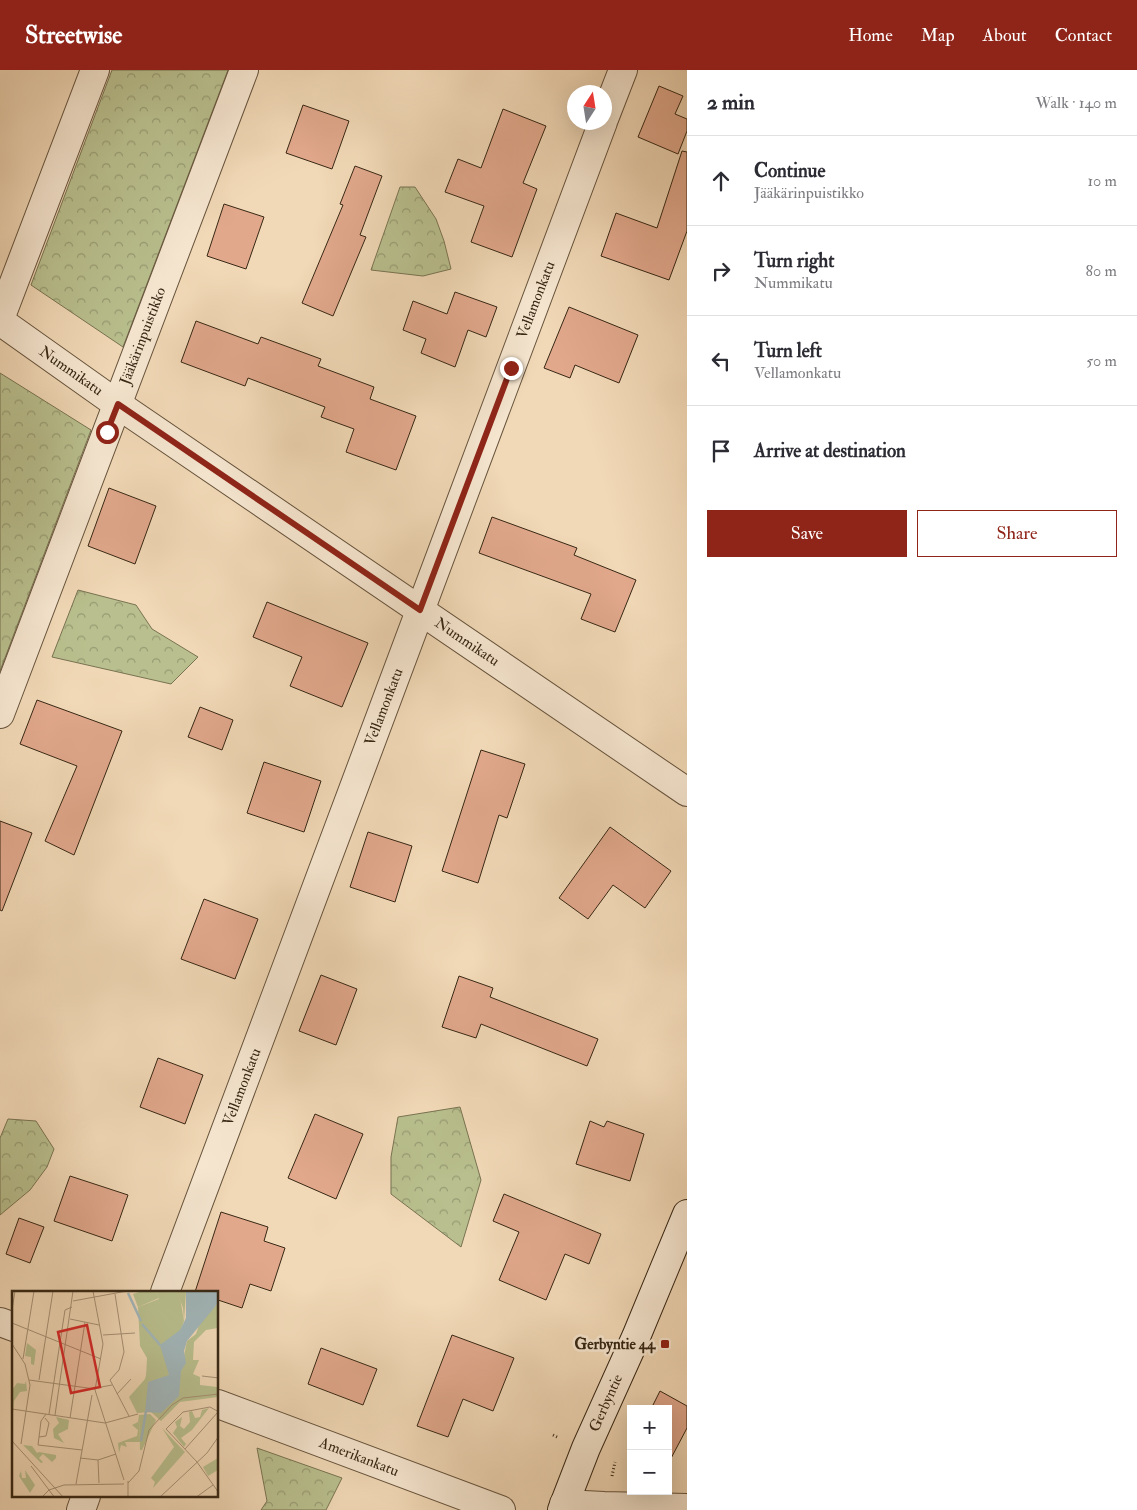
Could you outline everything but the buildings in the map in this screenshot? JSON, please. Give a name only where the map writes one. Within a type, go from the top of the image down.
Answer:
[{"type":"street","points":[[0,320],[95,70]]},
{"type":"street","name":"Jääkärinpuistikko","points":[[0,714],[244,70]]},
{"type":"street","points":[[612,98],[623,70]]},
{"type":"street","name":"Vellamonkatu","points":[[165,1291],[600,130]]},
{"type":"street","name":"Nummikatu","points":[[0,320],[118,404],[687,792]]},
{"type":"street","name":"Gerbyntie","points":[[563,1507],[586,1448],[636,1337],[687,1214]]},
{"type":"street","points":[[0,1322],[12,1326]]},
{"type":"street","name":"Amerikankatu","points":[[219,1404],[501,1510]]},
{"type":"street","points":[[81,1510],[85,1498]]},
{"type":"street","points":[[563,1507],[687,1508]]},
{"type":"path","points":[[604,1506],[616,1460]]},
{"type":"green space","points":[[112,70],[228,70],[123,347],[31,285]]},
{"type":"green space","points":[[400,187],[415,187],[436,219],[451,269],[423,276],[371,270]]},
{"type":"green space","points":[[0,373],[91,430],[0,671]]},
{"type":"green space","points":[[78,590],[136,605],[152,629],[198,657],[171,684],[52,657]]},
{"type":"green space","points":[[460,1107],[481,1180],[461,1247],[391,1194],[391,1157],[398,1117]]},
{"type":"green space","points":[[8,1119],[36,1121],[54,1149],[47,1167],[30,1190],[0,1215],[0,1138]]},
{"type":"green space","points":[[257,1448],[342,1478],[326,1510],[261,1510],[267,1501]]},
{"type":"place","name":"Gerbyntie 44","points":[[665,1344]]},
{"type":"route","points":[[107,432],[118,404],[420,610],[511,368]]}]
